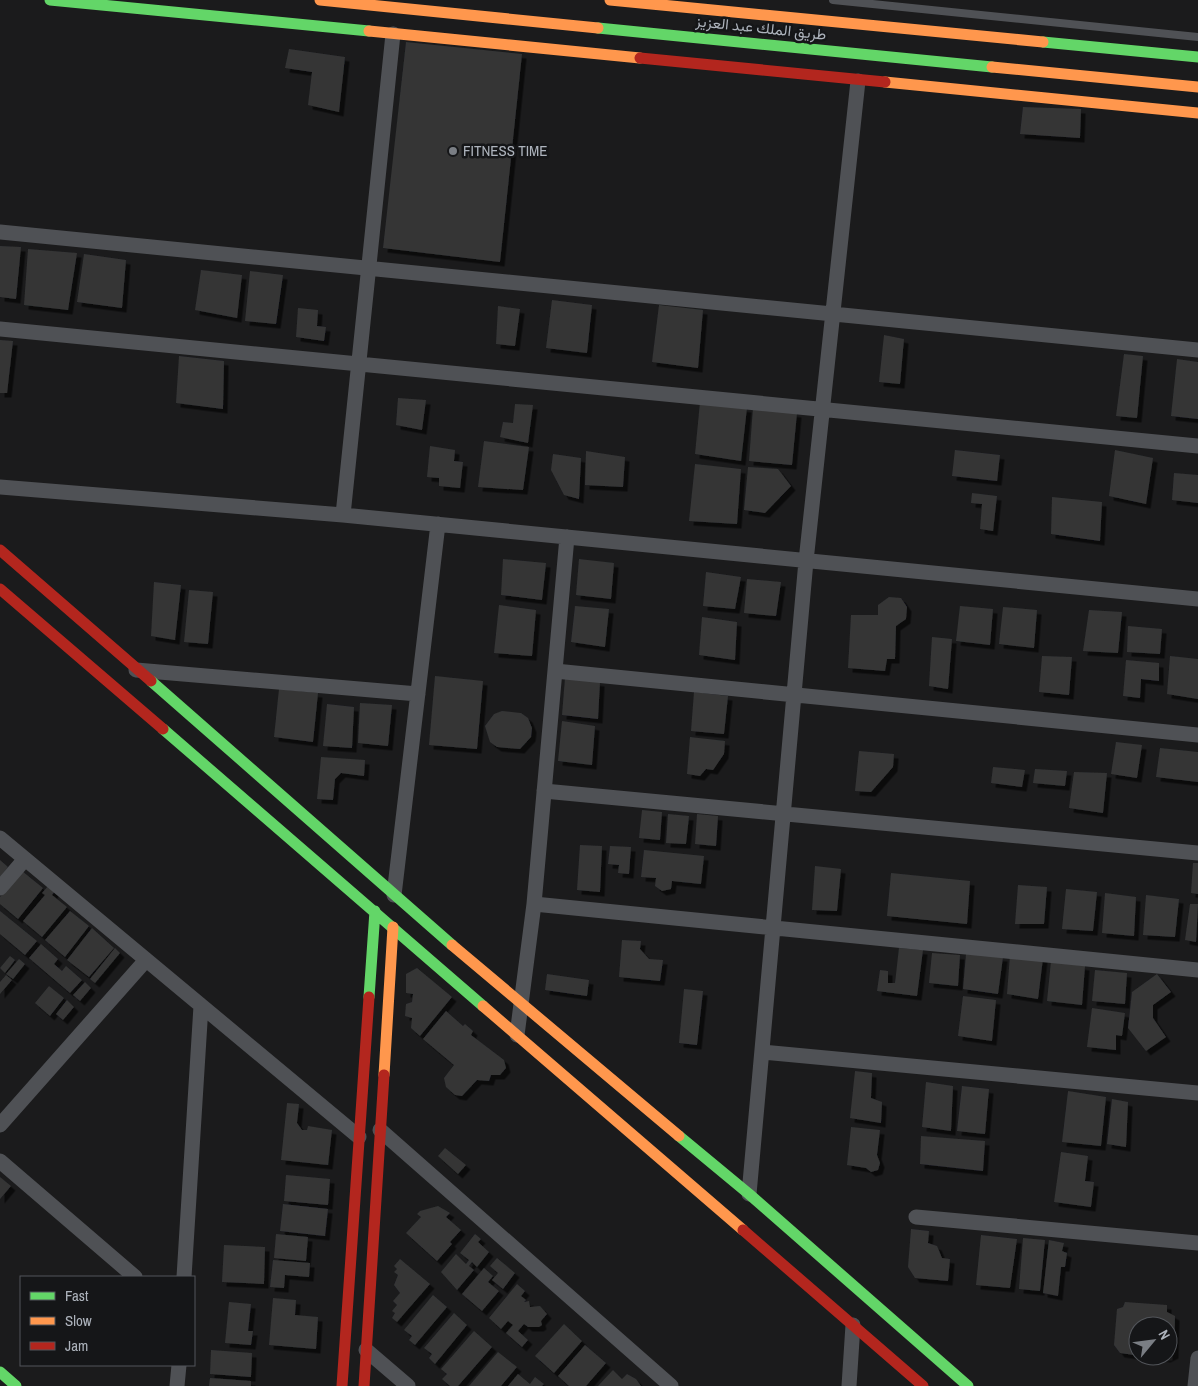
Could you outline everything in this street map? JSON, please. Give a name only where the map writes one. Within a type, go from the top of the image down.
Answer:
[{"type":"street","points":[[50,0],[1198,113]]},
{"type":"street","name":"طريق الملك عبد العزيز","points":[[320,0],[1198,87]]},
{"type":"street","name":"طريق الملك عبد العزيز","points":[[610,0],[1198,57]]},
{"type":"street","points":[[343,515],[393,34]]},
{"type":"street","points":[[749,1194],[806,561],[858,81]]},
{"type":"street","points":[[0,232],[1198,350]]},
{"type":"street","points":[[0,329],[1198,446]]},
{"type":"street","points":[[0,487],[343,515],[1198,600]]},
{"type":"street","points":[[394,895],[438,524]]},
{"type":"street","points":[[517,1035],[534,904],[567,537]]},
{"type":"street","points":[[0,550],[521,1005],[749,1194],[968,1386]]},
{"type":"street","points":[[0,590],[375,911],[923,1386]]},
{"type":"street","points":[[136,670],[418,694]]},
{"type":"street","points":[[555,671],[1198,735]]},
{"type":"street","points":[[544,791],[1198,853]]},
{"type":"street","points":[[0,838],[359,1137]]},
{"type":"street","points":[[0,888],[25,859]]},
{"type":"street","points":[[534,904],[1198,970]]},
{"type":"street","points":[[342,1386],[375,911]]},
{"type":"street","points":[[364,1386],[393,927]]},
{"type":"street","points":[[0,1125],[146,960]]},
{"type":"street","points":[[184,1276],[201,1006]]},
{"type":"street","points":[[762,1052],[1198,1093]]},
{"type":"street","points":[[380,1130],[671,1386]]},
{"type":"street","points":[[0,1161],[134,1276]]},
{"type":"street","points":[[916,1217],[1198,1243]]},
{"type":"street","points":[[849,1386],[853,1325]]},
{"type":"street","points":[[366,1350],[408,1386]]},
{"type":"street","points":[[1195,1386],[1198,1358]]},
{"type":"street","points":[[177,1386],[179,1366]]},
{"type":"street","points":[[0,1372],[16,1386]]},
{"type":"lane","points":[[833,0],[1198,37]]},
{"type":"building","name":"FITNESS TIME","points":[[406,42],[522,54],[500,262],[383,248]]},
{"type":"building","points":[[289,49],[345,57],[339,112],[308,105],[312,72],[285,68]]},
{"type":"building","points":[[1023,107],[1081,109],[1080,138],[1020,134]]},
{"type":"building","points":[[0,246],[21,247],[16,299],[0,297]]},
{"type":"building","points":[[28,249],[77,253],[68,310],[24,305]]},
{"type":"building","points":[[84,254],[126,260],[122,308],[77,302]]},
{"type":"building","points":[[201,270],[242,275],[237,318],[195,310]]},
{"type":"building","points":[[250,271],[283,275],[276,324],[245,321]]},
{"type":"building","points":[[552,300],[592,305],[587,353],[546,348]]},
{"type":"building","points":[[659,305],[703,310],[698,368],[652,362]]},
{"type":"building","points":[[498,306],[520,309],[515,346],[496,344]]},
{"type":"building","points":[[298,308],[318,310],[317,326],[326,327],[324,341],[296,337]]},
{"type":"building","points":[[884,335],[904,339],[900,384],[879,382]]},
{"type":"building","points":[[0,340],[13,341],[7,393],[0,393]]},
{"type":"building","points":[[1124,354],[1143,356],[1137,418],[1116,416]]},
{"type":"building","points":[[179,356],[224,361],[223,409],[176,403]]},
{"type":"building","points":[[1177,359],[1198,362],[1198,419],[1171,416]]},
{"type":"building","points":[[398,398],[426,400],[422,430],[396,425]]},
{"type":"building","points":[[700,402],[747,408],[741,461],[695,454]]},
{"type":"building","points":[[515,404],[533,405],[528,443],[500,437],[503,422],[513,423]]},
{"type":"building","points":[[753,408],[797,413],[792,465],[749,461]]},
{"type":"building","points":[[484,441],[529,447],[523,490],[478,487]]},
{"type":"building","points":[[430,446],[455,450],[454,461],[463,462],[460,488],[439,486],[439,478],[427,477]]},
{"type":"building","points":[[955,450],[1000,455],[997,481],[952,476]]},
{"type":"building","points":[[1115,450],[1153,458],[1146,504],[1109,496]]},
{"type":"building","points":[[586,451],[625,457],[623,487],[585,485]]},
{"type":"building","points":[[553,454],[581,458],[579,499],[564,495],[551,470]]},
{"type":"building","points":[[695,464],[741,469],[737,524],[689,521]]},
{"type":"building","points":[[748,467],[778,469],[791,486],[765,513],[744,510]]},
{"type":"building","points":[[1174,473],[1198,475],[1198,503],[1172,500]]},
{"type":"building","points":[[972,493],[997,496],[993,531],[980,529],[982,504],[971,503]]},
{"type":"building","points":[[1052,497],[1102,502],[1100,541],[1051,534]]},
{"type":"building","points":[[503,559],[546,563],[542,600],[501,595]]},
{"type":"building","points":[[579,559],[614,563],[611,599],[576,595]]},
{"type":"building","points":[[706,572],[741,577],[735,609],[703,606]]},
{"type":"building","points":[[747,579],[781,582],[776,616],[744,613]]},
{"type":"building","points":[[154,582],[181,585],[175,640],[151,636]]},
{"type":"building","points":[[189,590],[213,592],[208,644],[184,642]]},
{"type":"building","points":[[889,597],[901,598],[907,607],[906,619],[896,626],[895,659],[887,659],[885,671],[848,668],[851,615],[878,615],[878,605]]},
{"type":"building","points":[[499,605],[536,610],[532,656],[494,653]]},
{"type":"building","points":[[575,606],[609,609],[605,647],[571,642]]},
{"type":"building","points":[[960,606],[993,609],[990,645],[956,641]]},
{"type":"building","points":[[1003,607],[1037,610],[1034,648],[999,644]]},
{"type":"building","points":[[1089,610],[1122,612],[1118,653],[1083,651]]},
{"type":"building","points":[[702,617],[737,622],[735,660],[699,655]]},
{"type":"building","points":[[1128,626],[1162,629],[1160,654],[1127,652]]},
{"type":"building","points":[[932,637],[952,639],[948,689],[929,686]]},
{"type":"building","points":[[1042,656],[1072,657],[1069,695],[1039,692]]},
{"type":"building","points":[[1170,656],[1198,659],[1198,699],[1167,694]]},
{"type":"building","points":[[1126,660],[1159,663],[1159,681],[1141,679],[1140,698],[1123,696]]},
{"type":"building","points":[[435,676],[483,681],[477,749],[429,745]]},
{"type":"building","points":[[565,678],[600,682],[598,719],[562,715]]},
{"type":"building","points":[[279,689],[318,693],[313,742],[274,737]]},
{"type":"building","points":[[694,692],[728,696],[724,734],[691,731]]},
{"type":"building","points":[[360,703],[392,705],[388,746],[358,743]]},
{"type":"building","points":[[327,704],[354,707],[352,748],[323,746]]},
{"type":"building","points":[[502,711],[521,713],[528,718],[532,728],[531,737],[520,749],[497,747],[490,742],[485,726],[494,714]]},
{"type":"building","points":[[562,721],[595,726],[592,765],[558,761]]},
{"type":"building","points":[[690,737],[725,741],[724,754],[713,770],[706,769],[700,776],[687,774]]},
{"type":"building","points":[[1116,742],[1142,745],[1137,778],[1111,774]]},
{"type":"building","points":[[1160,748],[1198,752],[1198,782],[1156,777]]},
{"type":"building","points":[[859,751],[894,754],[893,767],[871,792],[855,791]]},
{"type":"building","points":[[321,757],[365,760],[364,776],[341,773],[335,779],[333,800],[317,799]]},
{"type":"building","points":[[993,767],[1025,770],[1022,787],[991,783]]},
{"type":"building","points":[[1035,769],[1067,771],[1065,786],[1033,783]]},
{"type":"building","points":[[1074,772],[1107,773],[1103,813],[1069,808]]},
{"type":"building","points":[[642,810],[662,812],[660,840],[639,838]]},
{"type":"building","points":[[668,814],[689,816],[686,844],[666,843]]},
{"type":"building","points":[[697,814],[718,816],[716,846],[695,844]]},
{"type":"building","points":[[580,845],[602,846],[600,892],[577,890]]},
{"type":"building","points":[[610,846],[631,847],[629,874],[618,873],[619,865],[608,864]]},
{"type":"building","points":[[644,850],[704,856],[701,884],[672,881],[671,889],[662,891],[655,886],[656,878],[641,877]]},
{"type":"building","points":[[0,860],[8,867],[0,877]]},
{"type":"building","points":[[1193,863],[1198,863],[1198,894],[1191,893]]},
{"type":"building","points":[[815,866],[841,869],[837,911],[812,910]]},
{"type":"building","points":[[22,871],[43,888],[18,919],[0,904],[0,897]]},
{"type":"building","points":[[891,873],[970,881],[967,924],[887,916]]},
{"type":"building","points":[[1018,885],[1047,887],[1044,924],[1015,924]]},
{"type":"building","points":[[48,886],[55,891],[52,895],[67,907],[42,937],[23,921],[45,895],[42,893]]},
{"type":"building","points":[[1066,889],[1097,892],[1093,931],[1062,929]]},
{"type":"building","points":[[1105,893],[1136,897],[1134,936],[1102,933]]},
{"type":"building","points":[[1146,895],[1179,899],[1175,937],[1143,935]]},
{"type":"building","points":[[1190,904],[1198,904],[1196,942],[1185,940]]},
{"type":"building","points":[[0,911],[37,941],[25,955],[0,934]]},
{"type":"building","points":[[70,911],[89,926],[65,957],[45,940]]},
{"type":"building","points":[[92,928],[114,948],[89,977],[67,960]]},
{"type":"building","points":[[622,940],[641,941],[640,949],[649,959],[663,960],[660,981],[619,977]]},
{"type":"building","points":[[41,944],[58,959],[54,964],[62,971],[66,966],[82,980],[70,993],[29,958]]},
{"type":"building","points":[[115,948],[120,953],[95,983],[90,979]]},
{"type":"building","points":[[899,948],[923,950],[917,996],[877,991],[880,970],[888,971],[888,983],[895,983]]},
{"type":"building","points":[[932,953],[960,955],[958,986],[929,983]]},
{"type":"building","points":[[966,954],[1003,957],[998,994],[963,989]]},
{"type":"building","points":[[1010,955],[1043,958],[1038,999],[1007,994]]},
{"type":"building","points":[[10,956],[15,960],[5,973],[0,968]]},
{"type":"building","points":[[19,959],[25,964],[13,979],[6,974]]},
{"type":"building","points":[[1051,961],[1085,966],[1082,1005],[1047,1001]]},
{"type":"building","points":[[417,968],[452,997],[420,1036],[411,1028],[412,1018],[405,1016],[406,1004],[412,1002],[413,994],[406,993],[406,974]]},
{"type":"building","points":[[1095,970],[1127,973],[1125,1004],[1092,1001]]},
{"type":"building","points":[[547,974],[589,980],[587,996],[545,990]]},
{"type":"building","points":[[1157,974],[1171,992],[1153,1005],[1153,1018],[1166,1037],[1146,1051],[1128,1028],[1132,992]]},
{"type":"building","points":[[6,975],[12,980],[0,994],[0,982]]},
{"type":"building","points":[[85,982],[91,988],[80,1001],[73,995]]},
{"type":"building","points":[[49,986],[64,998],[50,1016],[35,1003]]},
{"type":"building","points":[[684,989],[703,991],[697,1045],[679,1043]]},
{"type":"building","points":[[963,996],[996,1000],[992,1041],[958,1036]]},
{"type":"building","points":[[67,1000],[74,1007],[63,1020],[56,1014]]},
{"type":"building","points":[[1092,1008],[1125,1013],[1122,1036],[1116,1035],[1116,1050],[1087,1047]]},
{"type":"building","points":[[446,1011],[463,1026],[465,1024],[473,1031],[471,1035],[504,1060],[506,1068],[500,1075],[491,1075],[489,1081],[477,1080],[462,1096],[455,1095],[446,1087],[444,1078],[454,1065],[423,1039]]},
{"type":"building","points":[[855,1071],[872,1073],[871,1098],[882,1102],[881,1123],[850,1118]]},
{"type":"building","points":[[926,1082],[953,1086],[951,1131],[922,1127]]},
{"type":"building","points":[[962,1086],[989,1089],[985,1134],[957,1131]]},
{"type":"building","points":[[1068,1091],[1106,1097],[1101,1146],[1062,1142]]},
{"type":"building","points":[[1112,1099],[1128,1102],[1126,1147],[1107,1144]]},
{"type":"building","points":[[287,1103],[299,1104],[297,1123],[302,1130],[307,1130],[308,1126],[332,1130],[328,1165],[281,1160]]},
{"type":"building","points":[[851,1127],[880,1130],[877,1155],[880,1163],[878,1170],[871,1172],[866,1168],[847,1165]]},
{"type":"building","points":[[921,1136],[985,1141],[983,1171],[920,1164]]},
{"type":"building","points":[[445,1148],[466,1165],[458,1174],[438,1156]]},
{"type":"building","points":[[1061,1152],[1088,1156],[1085,1181],[1094,1182],[1091,1207],[1054,1202]]},
{"type":"building","points":[[286,1175],[330,1179],[328,1205],[284,1201]]},
{"type":"building","points":[[0,1177],[11,1186],[0,1199]]},
{"type":"building","points":[[283,1204],[328,1209],[325,1236],[280,1231]]},
{"type":"building","points":[[438,1206],[450,1213],[446,1217],[461,1230],[437,1261],[406,1233],[421,1217],[417,1214],[420,1211]]},
{"type":"building","points":[[911,1229],[929,1231],[928,1243],[937,1246],[942,1258],[950,1259],[948,1281],[915,1278],[908,1267]]},
{"type":"building","points":[[276,1234],[308,1237],[306,1261],[274,1258]]},
{"type":"building","points":[[475,1234],[481,1239],[478,1242],[489,1252],[477,1267],[472,1262],[469,1266],[474,1270],[457,1290],[441,1272],[456,1254],[466,1264],[469,1260],[460,1253]]},
{"type":"building","points":[[981,1235],[1017,1239],[1010,1288],[976,1285]]},
{"type":"building","points":[[1023,1238],[1045,1240],[1040,1291],[1019,1289]]},
{"type":"building","points":[[1049,1240],[1064,1243],[1062,1251],[1067,1253],[1065,1267],[1061,1267],[1058,1296],[1043,1293]]},
{"type":"building","points":[[224,1245],[265,1247],[264,1284],[222,1282]]},
{"type":"building","points":[[497,1258],[515,1273],[503,1289],[492,1280],[498,1273],[490,1266]]},
{"type":"building","points":[[400,1259],[430,1284],[397,1322],[392,1318],[395,1313],[392,1311],[397,1305],[393,1301],[400,1293],[394,1285],[398,1275],[394,1272],[397,1269],[394,1266]]},
{"type":"building","points":[[273,1260],[310,1263],[309,1277],[285,1275],[284,1288],[270,1287]]},
{"type":"building","points":[[484,1268],[493,1276],[488,1282],[499,1291],[482,1311],[462,1294]]},
{"type":"building","points":[[517,1284],[525,1291],[521,1296],[526,1300],[524,1302],[529,1301],[530,1307],[540,1306],[547,1314],[541,1321],[542,1325],[539,1327],[528,1327],[524,1324],[518,1331],[528,1340],[522,1347],[506,1333],[513,1325],[508,1321],[501,1329],[489,1318]]},
{"type":"building","points":[[433,1295],[447,1307],[415,1345],[409,1340],[412,1336],[404,1330]]},
{"type":"building","points":[[273,1298],[296,1300],[295,1315],[318,1317],[316,1349],[269,1345]]},
{"type":"building","points":[[229,1302],[251,1304],[248,1331],[253,1331],[251,1345],[225,1343]]},
{"type":"building","points":[[1125,1302],[1167,1305],[1167,1312],[1175,1316],[1128,1316],[1128,1354],[1120,1353],[1114,1345],[1117,1309],[1123,1307]]},
{"type":"building","points":[[454,1313],[467,1325],[435,1364],[429,1358],[432,1354],[424,1348]]},
{"type":"building","points":[[564,1324],[582,1341],[554,1373],[535,1356]]},
{"type":"building","points":[[474,1331],[492,1347],[458,1386],[450,1386],[442,1379],[447,1374],[441,1369]]},
{"type":"building","points":[[585,1345],[606,1363],[586,1386],[569,1386],[558,1376]]},
{"type":"building","points":[[211,1350],[252,1353],[251,1377],[210,1374]]},
{"type":"building","points":[[498,1352],[517,1367],[501,1386],[469,1386]]},
{"type":"building","points":[[613,1370],[622,1379],[627,1374],[636,1379],[641,1386],[598,1386]]},
{"type":"building","points":[[518,1374],[530,1384],[535,1377],[544,1384],[542,1386],[508,1386]]},
{"type":"building","points":[[210,1378],[251,1381],[251,1386],[209,1386]]},
{"type":"traffic: fast","points":[[50,0],[369,31]]},
{"type":"traffic: fast","points":[[598,28],[992,67]]},
{"type":"traffic: fast","points":[[1043,42],[1198,57]]},
{"type":"traffic: fast","points":[[151,681],[452,945]]},
{"type":"traffic: fast","points":[[163,729],[483,1006]]},
{"type":"traffic: fast","points":[[369,997],[375,911]]},
{"type":"traffic: fast","points":[[679,1136],[749,1194],[968,1386]]},
{"type":"traffic: fast","points":[[0,1372],[16,1386]]},
{"type":"traffic: slow","points":[[320,0],[598,28]]},
{"type":"traffic: slow","points":[[610,0],[1043,42]]},
{"type":"traffic: slow","points":[[369,31],[640,58]]},
{"type":"traffic: slow","points":[[992,67],[1198,87]]},
{"type":"traffic: slow","points":[[885,82],[1198,113]]},
{"type":"traffic: slow","points":[[384,1075],[393,927]]},
{"type":"traffic: slow","points":[[452,945],[679,1136]]},
{"type":"traffic: slow","points":[[483,1006],[743,1230]]},
{"type":"traffic: jam","points":[[640,58],[885,82]]},
{"type":"traffic: jam","points":[[0,550],[151,681]]},
{"type":"traffic: jam","points":[[0,589],[163,729]]},
{"type":"traffic: jam","points":[[342,1386],[369,997]]},
{"type":"traffic: jam","points":[[364,1386],[384,1075]]},
{"type":"traffic: jam","points":[[743,1230],[923,1386]]},
{"type":"place","name":"FITNESS TIME","points":[[453,151]]}]
